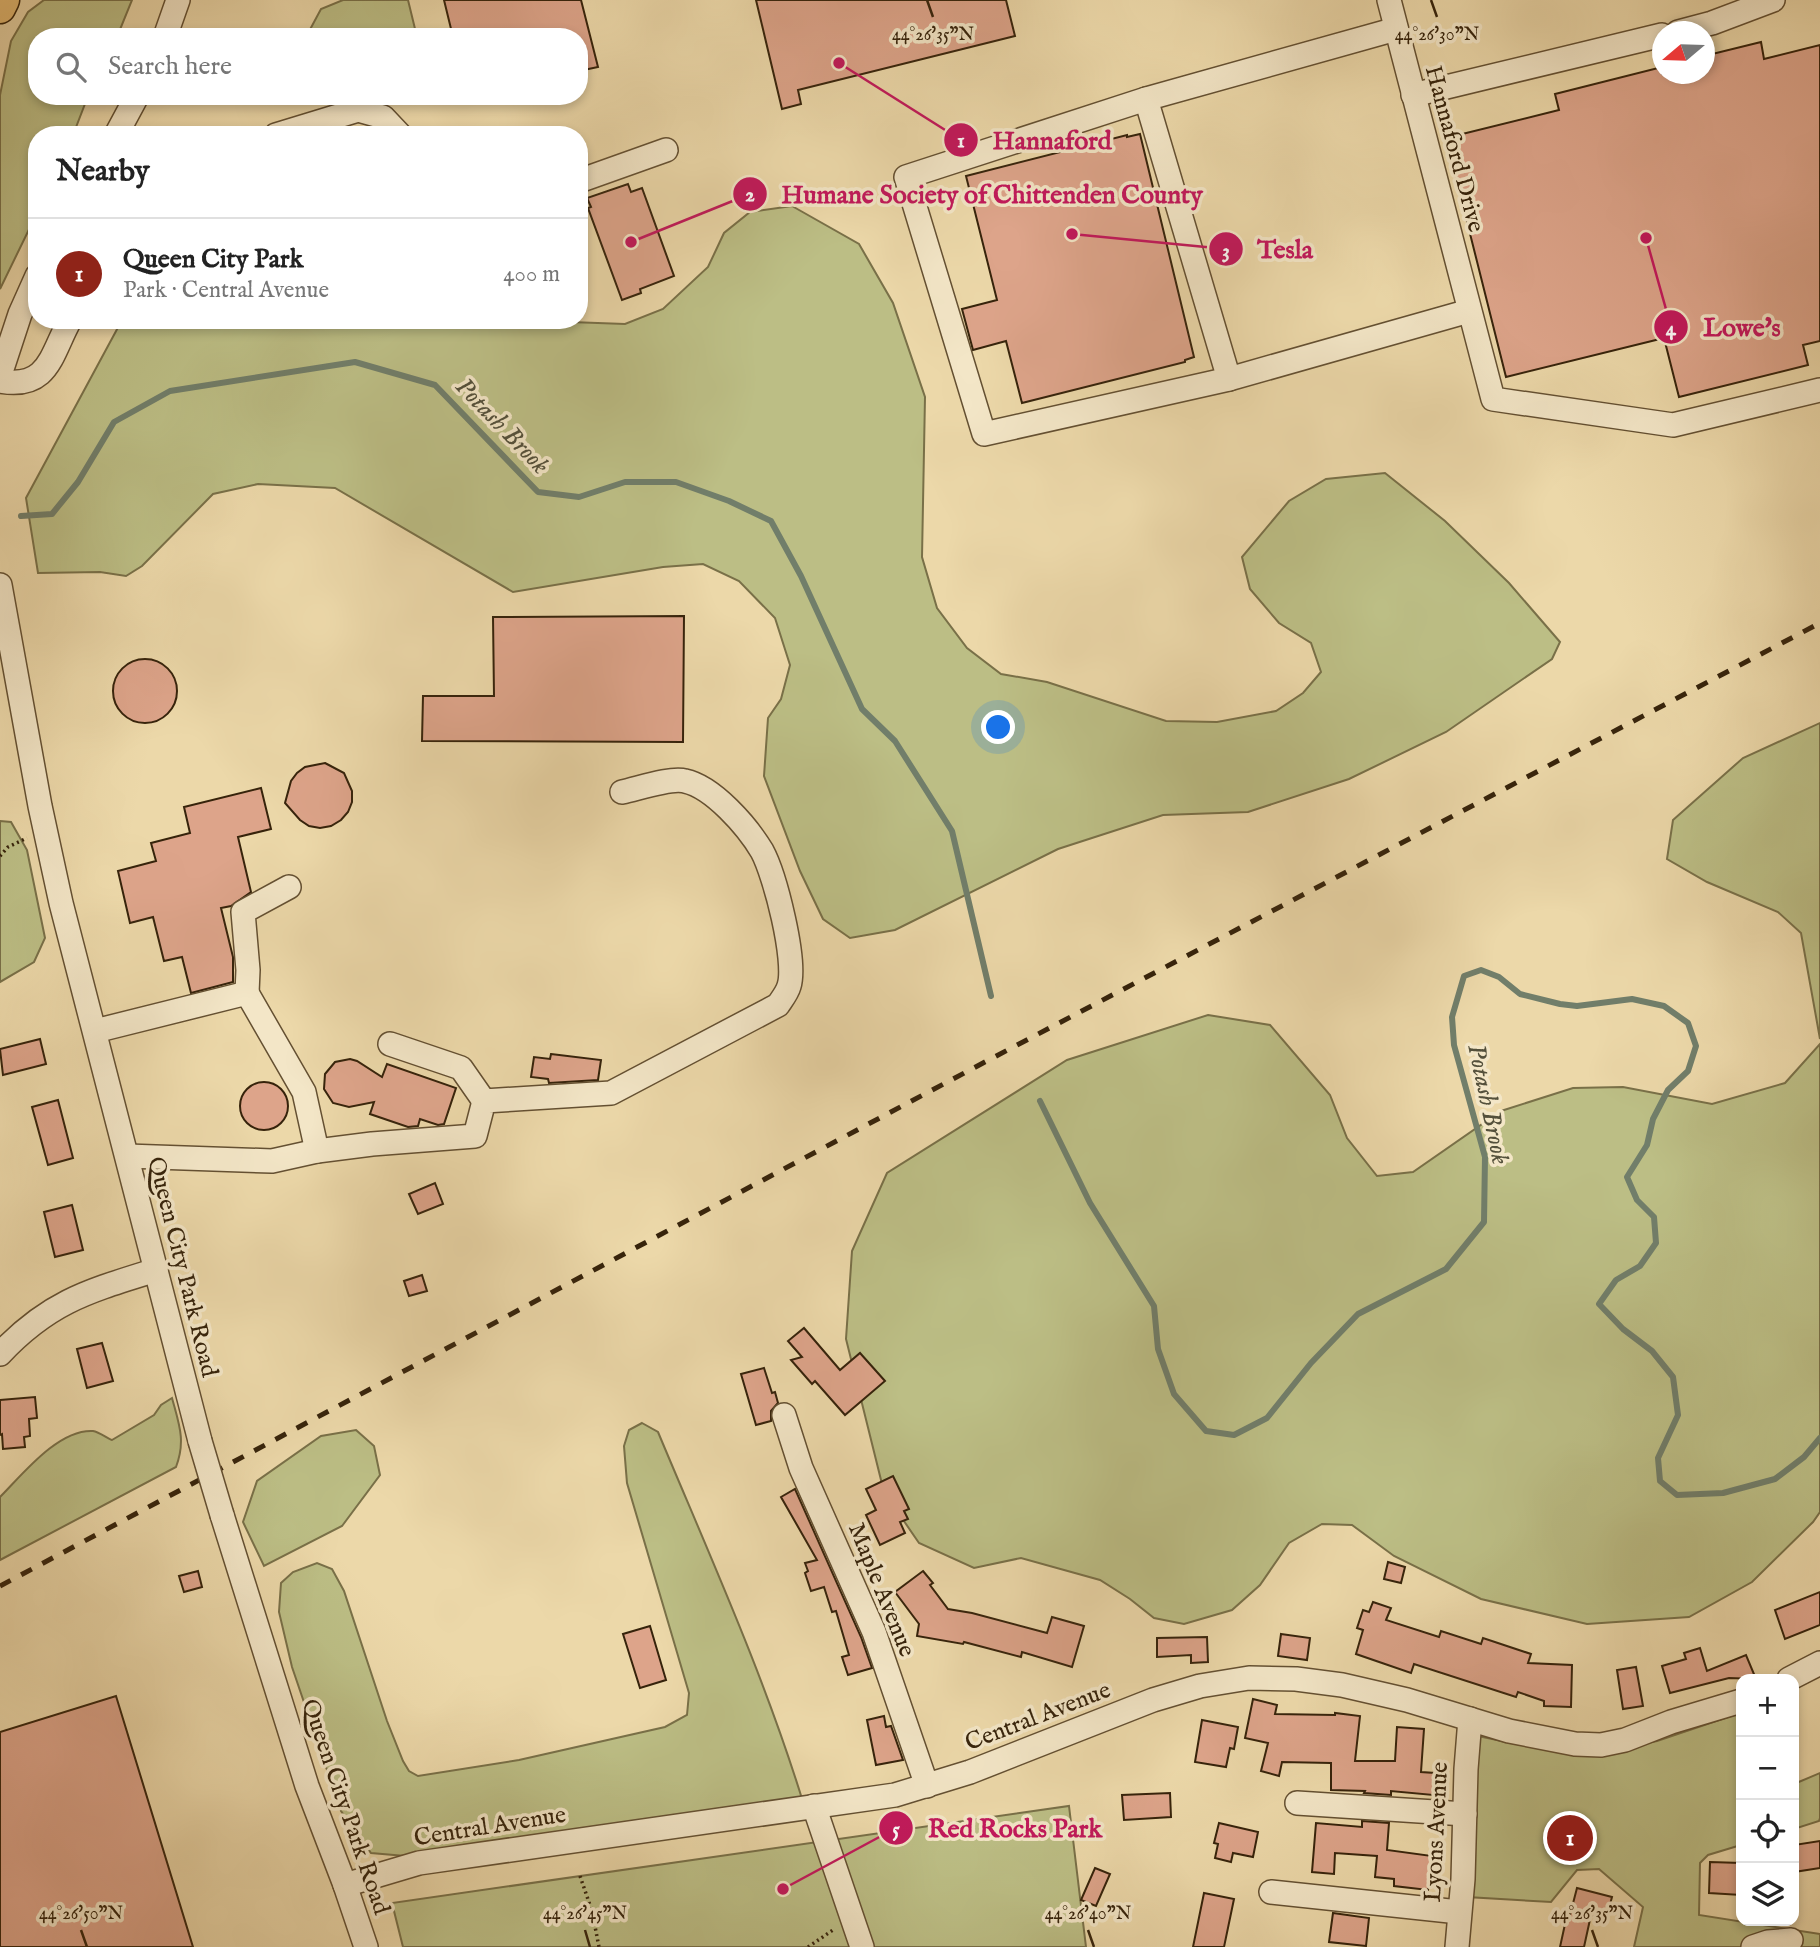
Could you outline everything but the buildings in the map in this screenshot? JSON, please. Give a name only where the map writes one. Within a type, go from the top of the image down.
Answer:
[{"type":"main road","points":[[0,8],[4,0]]},
{"type":"street","points":[[168,28],[178,0]]},
{"type":"street","name":"Hannaford Drive","points":[[1389,0],[1493,399],[1673,425],[1820,390]]},
{"type":"street","points":[[1715,22],[1773,0]]},
{"type":"street","points":[[1396,29],[1146,99],[906,177],[984,434],[1229,379],[1469,311]]},
{"type":"street","points":[[1413,95],[1652,37]]},
{"type":"street","points":[[1146,99],[1229,379]]},
{"type":"street","points":[[121,126],[132,105]]},
{"type":"street","points":[[306,126],[358,110],[383,117],[392,126]]},
{"type":"street","points":[[588,178],[666,150]]},
{"type":"street","points":[[0,375],[28,296]]},
{"type":"street","points":[[0,381],[27,382],[38,377],[46,369],[66,329]]},
{"type":"street","name":"Queen City Park Road","points":[[0,585],[46,833],[200,1441],[307,1786],[366,1947]]},
{"type":"street","points":[[484,1101],[611,1093],[778,1005],[790,986],[789,950],[779,901],[762,852],[732,814],[704,787],[682,779],[622,792]]},
{"type":"street","points":[[289,887],[243,912],[248,970],[247,993],[304,1092],[317,1151]]},
{"type":"street","points":[[95,1031],[247,993]]},
{"type":"street","points":[[127,1156],[272,1161],[317,1151],[475,1136],[484,1101],[461,1068],[390,1044]]},
{"type":"street","points":[[0,1354],[40,1317],[60,1304],[84,1293],[156,1270]]},
{"type":"street","name":"Maple Avenue","points":[[783,1415],[801,1468],[874,1632],[927,1786]]},
{"type":"street","points":[[1799,1674],[1820,1663]]},
{"type":"street","name":"Central Avenue","points":[[345,1885],[419,1863],[895,1795],[970,1772],[1153,1700],[1200,1686],[1249,1678],[1296,1679],[1342,1685],[1407,1700],[1530,1736],[1575,1744],[1601,1745],[1625,1740],[1671,1722],[1736,1703]]},
{"type":"street","name":"Lyons Avenue","points":[[1457,1947],[1470,1719]]},
{"type":"street","points":[[1297,1803],[1465,1814]]},
{"type":"street","points":[[814,1806],[862,1947]]},
{"type":"street","points":[[1271,1892],[1459,1912]]},
{"type":"street","points":[[1754,1947],[1768,1942],[1791,1940]]},
{"type":"path","points":[[0,856],[14,844],[46,833]]},
{"type":"path","points":[[580,1876],[592,1911],[599,1947]]},
{"type":"path","points":[[808,1947],[853,1919]]},
{"type":"green space","points":[[44,0],[132,0],[121,28],[28,28],[28,105],[85,105],[76,126],[28,126],[28,231],[0,289],[0,95],[11,41],[28,12]]},
{"type":"green space","points":[[343,0],[408,0],[415,28],[311,28],[321,9]]},
{"type":"green space","points":[[792,206],[859,244],[893,303],[925,397],[922,557],[937,608],[967,648],[1001,674],[1047,682],[1166,721],[1217,722],[1276,711],[1303,693],[1321,672],[1311,643],[1279,623],[1250,589],[1242,557],[1289,501],[1326,479],[1385,473],[1445,521],[1509,583],[1560,642],[1552,659],[1446,732],[1349,779],[1248,812],[1163,815],[1058,849],[895,930],[850,938],[823,919],[800,871],[764,776],[768,718],[781,699],[790,665],[775,618],[739,581],[703,564],[663,567],[513,592],[335,488],[258,484],[213,494],[142,566],[126,576],[100,572],[38,573],[26,498],[117,329],[588,329],[588,323],[625,324],[663,309],[708,267],[724,233],[750,212]]},
{"type":"green space","points":[[1820,723],[1820,1039],[1801,933],[1778,912],[1707,882],[1667,859],[1673,820],[1743,758]]},
{"type":"green space","points":[[0,821],[11,822],[27,850],[45,938],[34,962],[0,982]]},
{"type":"green space","points":[[1208,1015],[1270,1025],[1330,1095],[1347,1138],[1377,1176],[1413,1172],[1501,1111],[1573,1088],[1623,1087],[1712,1104],[1785,1083],[1820,1044],[1820,1512],[1813,1522],[1752,1582],[1689,1617],[1587,1624],[1481,1599],[1394,1556],[1352,1525],[1322,1524],[1289,1543],[1260,1585],[1232,1610],[1184,1624],[1154,1618],[1100,1580],[1021,1558],[974,1568],[919,1543],[884,1492],[846,1339],[852,1251],[887,1173],[1067,1060]]},
{"type":"green space","points":[[172,1398],[181,1441],[176,1467],[0,1560],[0,1497],[30,1466],[54,1445],[80,1432],[93,1431],[112,1440],[154,1415],[161,1405]]},
{"type":"green space","points":[[642,1423],[658,1432],[753,1661],[803,1802],[417,1857],[371,1853],[341,1811],[292,1667],[279,1612],[281,1583],[293,1572],[317,1563],[332,1569],[344,1591],[403,1761],[409,1771],[418,1776],[519,1760],[665,1727],[687,1715],[689,1693],[627,1483],[624,1446],[629,1430]]},
{"type":"green space","points":[[356,1430],[374,1446],[380,1475],[342,1526],[264,1566],[243,1522],[257,1481],[321,1436]]},
{"type":"green space","points":[[1736,1714],[1736,1847],[1708,1855],[1700,1863],[1699,1915],[1736,1921],[1736,1926],[1769,1926],[1820,1934],[1820,1947],[1634,1947],[1643,1907],[1599,1869],[1577,1870],[1551,1902],[1467,1897],[1473,1735],[1521,1745],[1616,1749],[1657,1741]]},
{"type":"green space","points":[[1820,1773],[1819,1821],[1799,1827],[1799,1800],[1799,1782]]},
{"type":"green space","points":[[1069,1806],[1086,1947],[403,1947],[392,1903]]},
{"type":"waterway","name":"Potash Brook","points":[[21,516],[52,514],[78,482],[114,422],[170,391],[355,362],[435,385],[538,492],[579,497],[625,482],[676,482],[729,501],[771,521],[801,576],[862,709],[895,741],[952,831],[991,996]]},
{"type":"waterway","name":"Potash Brook","points":[[1040,1101],[1090,1203],[1154,1306],[1158,1349],[1174,1394],[1206,1431],[1234,1435],[1267,1418],[1311,1363],[1358,1314],[1446,1269],[1484,1222],[1485,1157],[1454,1045],[1452,1017],[1464,976],[1481,970],[1499,977],[1520,994],[1560,1004],[1577,1006],[1632,999],[1664,1006],[1688,1023],[1696,1046],[1688,1071],[1668,1090],[1653,1119],[1647,1145],[1627,1177],[1637,1200],[1654,1217],[1656,1243],[1640,1266],[1616,1280],[1599,1304],[1623,1329],[1652,1351],[1673,1377],[1678,1415],[1658,1458],[1660,1481],[1677,1495],[1723,1493],[1775,1479],[1804,1457],[1820,1438]]},
{"type":"railway","points":[[0,1586],[983,1063],[1820,623]]},
{"type":"place","name":"Hannaford","points":[[839,63]]},
{"type":"place","name":"Tesla","points":[[1072,234]]},
{"type":"place","name":"Lowe's","points":[[1646,238]]},
{"type":"place","name":"Humane Society of Chittenden County","points":[[631,242]]},
{"type":"place","name":"Queen City Park","points":[[1570,1838]]},
{"type":"place","name":"Red Rocks Park","points":[[783,1889]]}]
